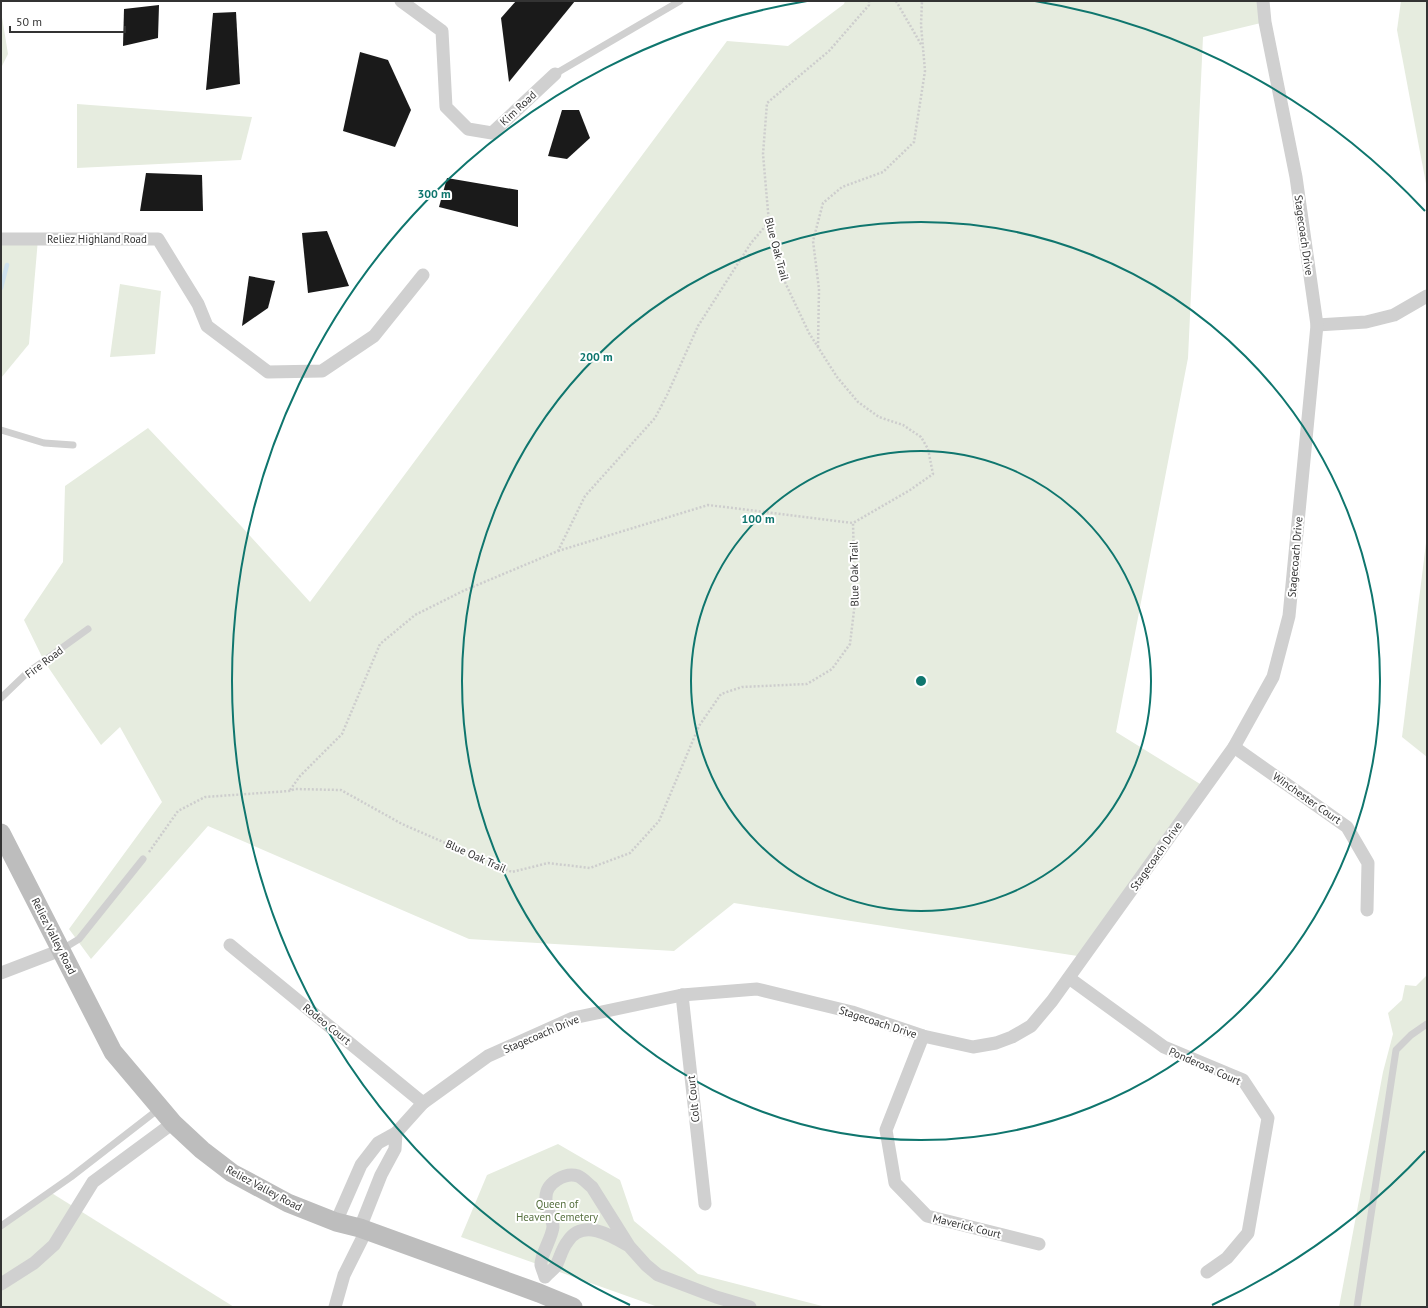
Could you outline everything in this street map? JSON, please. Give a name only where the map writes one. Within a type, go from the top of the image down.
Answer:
[{"type":"main road","name":"Reliez Valley Road","points":[[1,833],[113,1052],[173,1123],[202,1150],[232,1173],[288,1203],[336,1222],[542,1285],[573,1307]]},
{"type":"street","name":"Kim Road","points":[[401,1],[442,31],[446,107],[468,129],[492,133],[555,74]]},
{"type":"street","name":"Stagecoach Drive","points":[[336,1222],[361,1165],[378,1143],[396,1133],[423,1103],[488,1056],[572,1018],[682,995],[757,989],[852,1012],[924,1036],[973,1047],[996,1043],[1012,1037],[1031,1026],[1069,978],[1234,747],[1273,677],[1289,616],[1317,325],[1296,177],[1265,22],[1263,1]]},
{"type":"street","name":"Reliez Highland Road","points":[[1,238],[158,239],[198,304],[207,326],[268,372],[322,371],[374,336],[423,275]]},
{"type":"street","points":[[1317,325],[1366,322],[1394,315],[1427,296]]},
{"type":"street","name":"Winchester Court","points":[[1234,747],[1347,827],[1368,863],[1367,910]]},
{"type":"street","name":"Rodeo Court","points":[[230,945],[423,1103]]},
{"type":"street","points":[[1,973],[61,950]]},
{"type":"street","name":"Ponderosa Court","points":[[1069,978],[1164,1047],[1243,1080],[1268,1118],[1248,1233],[1227,1258],[1207,1272]]},
{"type":"street","name":"Colt Court","points":[[682,995],[705,1204]]},
{"type":"street","name":"Maverick Court","points":[[924,1036],[886,1130],[895,1183],[927,1216],[1039,1244]]},
{"type":"street","points":[[1,1284],[34,1263],[54,1245],[93,1182],[173,1123]]},
{"type":"street","points":[[335,1307],[344,1275],[363,1230],[381,1175],[395,1149],[396,1133]]},
{"type":"street","points":[[361,1165],[381,1175]]},
{"type":"street","points":[[542,1285],[541,1263],[551,1237],[553,1226],[546,1206],[546,1195],[550,1186],[558,1179],[566,1176],[577,1176],[584,1180],[592,1188],[629,1246],[646,1265],[658,1275],[716,1297],[750,1307]]},
{"type":"street","points":[[553,1226],[574,1235]]},
{"type":"street","points":[[542,1285],[555,1268],[568,1240],[580,1231],[588,1230],[610,1234],[629,1246]]},
{"type":"lane","name":"Kim Road","points":[[555,74],[680,1]]},
{"type":"lane","points":[[1,430],[44,443],[73,445]]},
{"type":"lane","name":"Fire Road","points":[[1,698],[27,673],[88,629]]},
{"type":"lane","points":[[61,950],[79,939],[143,859]]},
{"type":"lane","points":[[1357,1307],[1396,1050],[1411,1035],[1427,1024]]},
{"type":"lane","points":[[1,1226],[72,1177],[160,1108]]},
{"type":"path","name":"Blue Oak Trail","points":[[143,859],[178,811],[205,797],[295,790],[341,790],[402,824],[512,872],[548,863],[590,868],[630,853],[660,821],[699,726],[721,694],[742,687],[808,684],[832,669],[850,644],[855,602],[853,523],[910,490],[933,474],[928,449],[921,436],[903,425],[879,417],[858,402],[837,377],[809,333],[783,278],[768,223],[763,154],[767,104],[829,51],[869,5],[869,1]]},
{"type":"path","points":[[896,1],[923,48]]},
{"type":"path","points":[[818,348],[819,289],[813,241],[823,203],[842,187],[883,172],[914,142],[924,71],[921,25],[922,1]]},
{"type":"path","points":[[558,551],[585,496],[655,418],[698,326],[751,243],[768,223]]},
{"type":"path","points":[[290,791],[300,776],[342,734],[380,644],[415,615],[463,591],[558,551],[708,505],[853,523]]},
{"type":"green space","points":[[845,1],[1263,1],[1265,22],[1203,37],[1188,358],[1116,732],[1205,787],[1084,957],[734,903],[674,951],[469,939],[208,826],[91,959],[69,929],[162,802],[120,727],[101,745],[44,661],[24,620],[63,562],[65,486],[148,428],[242,527],[310,602],[727,41],[788,46],[844,4]]},
{"type":"green space","points":[[1401,1],[1427,1],[1427,189],[1397,30]]},
{"type":"green space","points":[[1,11],[8,54],[1,68]]},
{"type":"green space","points":[[77,104],[252,117],[241,160],[77,168]]},
{"type":"green space","points":[[1,239],[38,239],[29,344],[1,378]]},
{"type":"green space","points":[[120,284],[161,291],[155,354],[110,357]]},
{"type":"green space","points":[[1427,535],[1427,757],[1402,737]]},
{"type":"green space","points":[[1427,975],[1427,1307],[1339,1307],[1383,1072],[1393,1034],[1388,1013],[1402,1000],[1405,985],[1416,986]]},
{"type":"green space","name":"Queen of Heaven Cemetery","points":[[558,1144],[620,1180],[634,1221],[698,1274],[826,1307],[658,1307],[461,1237],[487,1175]]},
{"type":"green space","points":[[50,1192],[234,1307],[1,1307],[1,1226]]},
{"type":"building","points":[[516,1],[575,1],[509,82],[501,18]]},
{"type":"building","points":[[159,5],[158,38],[123,46],[124,9]]},
{"type":"building","points":[[236,12],[240,84],[206,90],[213,13]]},
{"type":"building","points":[[360,52],[388,60],[411,110],[395,147],[343,131]]},
{"type":"building","points":[[562,110],[579,110],[590,138],[567,159],[548,156]]},
{"type":"building","points":[[146,173],[202,175],[203,211],[140,211]]},
{"type":"building","points":[[447,178],[518,190],[518,227],[439,207]]},
{"type":"building","points":[[327,231],[349,286],[308,293],[302,233]]},
{"type":"building","points":[[249,276],[275,281],[268,308],[242,326]]},
{"type":"waterway","points":[[1,288],[7,265]]}]
